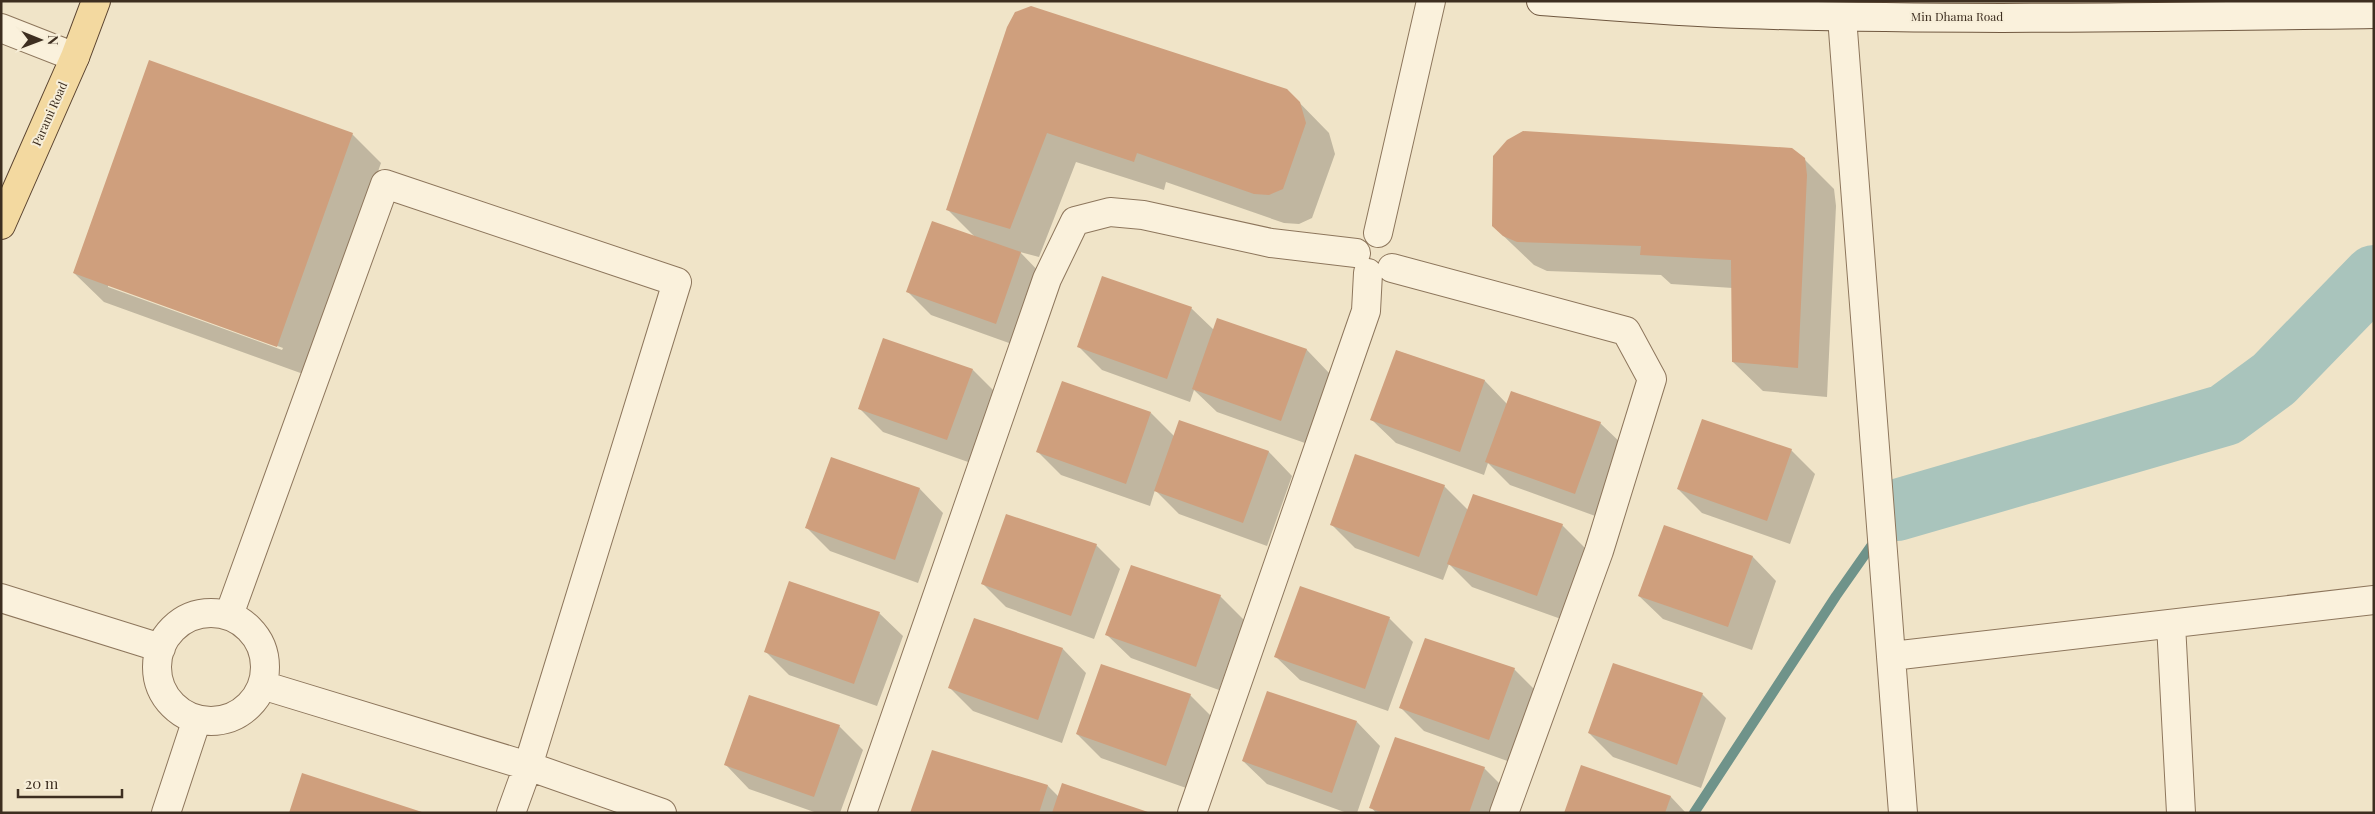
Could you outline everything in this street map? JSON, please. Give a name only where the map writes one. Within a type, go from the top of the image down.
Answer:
[{"type":"main road","name":"Parami Road","points":[[1,225],[75,57],[96,1]]},
{"type":"street","points":[[1378,232],[1431,1]]},
{"type":"street","name":"Min Dhama Road","points":[[1542,1],[1739,14],[1842,17],[1998,9],[2295,8],[2374,14]]},
{"type":"street","points":[[1842,17],[1903,813]]},
{"type":"street","points":[[1,28],[75,57]]},
{"type":"street","points":[[229,615],[385,184],[677,282],[528,766],[511,813]]},
{"type":"street","points":[[862,813],[1047,279],[1075,221],[1110,212],[1143,215],[1372,265],[1626,332],[1652,379],[1598,551],[1504,813]]},
{"type":"street","points":[[1192,813],[1366,311],[1372,265],[1357,247],[1366,236],[1378,232],[1391,238],[1395,243],[1398,256],[1372,265]]},
{"type":"street","points":[[1,598],[161,648]]},
{"type":"street","points":[[1892,656],[2374,600]]},
{"type":"street","points":[[210,612],[229,615],[244,623],[256,636],[263,651],[265,668],[262,685],[254,700],[242,712],[210,721],[176,709],[164,694],[158,676],[158,658],[164,640],[176,625],[192,616],[210,612]]},
{"type":"street","points":[[2171,624],[2181,813]]},
{"type":"street","points":[[262,685],[528,766],[662,813]]},
{"type":"street","points":[[166,813],[197,718]]},
{"type":"building","points":[[1031,6],[1287,89],[1300,102],[1306,123],[1283,189],[1269,195],[1254,194],[1137,153],[1134,162],[1047,133],[1010,229],[946,210],[1007,27],[1015,12]]},
{"type":"building","points":[[149,60],[353,133],[277,347],[73,273]]},
{"type":"building","points":[[1523,131],[1792,148],[1805,158],[1807,175],[1798,368],[1732,362],[1731,260],[1640,255],[1641,246],[1517,242],[1503,236],[1492,226],[1493,156],[1507,140]]},
{"type":"building","points":[[932,221],[1021,252],[996,324],[906,292]]},
{"type":"building","points":[[1102,276],[1192,307],[1167,379],[1077,347]]},
{"type":"building","points":[[1217,318],[1307,349],[1281,421],[1192,389]]},
{"type":"building","points":[[883,338],[973,369],[947,440],[858,409]]},
{"type":"building","points":[[1396,350],[1485,380],[1460,452],[1370,420]]},
{"type":"building","points":[[1062,381],[1151,412],[1126,484],[1036,452]]},
{"type":"building","points":[[1511,391],[1601,422],[1575,494],[1485,462]]},
{"type":"building","points":[[1702,419],[1792,449],[1767,521],[1677,489]]},
{"type":"building","points":[[1179,420],[1269,451],[1243,523],[1154,491]]},
{"type":"building","points":[[1355,454],[1445,485],[1419,557],[1330,525]]},
{"type":"building","points":[[831,457],[920,488],[895,560],[805,528]]},
{"type":"building","points":[[1473,494],[1563,524],[1537,596],[1447,564]]},
{"type":"building","points":[[1006,514],[1097,544],[1071,616],[981,584]]},
{"type":"building","points":[[1664,525],[1753,556],[1728,627],[1638,596]]},
{"type":"building","points":[[1131,565],[1221,595],[1196,667],[1105,635]]},
{"type":"building","points":[[789,581],[880,612],[854,684],[764,652]]},
{"type":"building","points":[[1300,586],[1390,617],[1365,689],[1274,657]]},
{"type":"building","points":[[974,618],[1063,648],[1038,720],[948,688]]},
{"type":"building","points":[[1425,638],[1515,668],[1489,740],[1399,708]]},
{"type":"building","points":[[1613,663],[1703,693],[1677,765],[1588,733]]},
{"type":"building","points":[[1101,664],[1191,694],[1166,766],[1076,734]]},
{"type":"building","points":[[1267,691],[1357,721],[1332,793],[1242,761]]},
{"type":"building","points":[[749,695],[840,725],[814,797],[724,765]]},
{"type":"building","points":[[1395,737],[1485,767],[1469,813],[1384,813],[1369,808]]},
{"type":"building","points":[[932,750],[1048,785],[1039,813],[910,813]]},
{"type":"building","points":[[1581,765],[1671,796],[1665,813],[1564,813]]},
{"type":"building","points":[[302,773],[422,812],[422,813],[289,813]]},
{"type":"building","points":[[1062,783],[1148,812],[1148,813],[1052,813]]},
{"type":"waterway","points":[[1897,510],[2225,415],[2274,379],[2374,276]]},
{"type":"waterway","points":[[1886,525],[1897,510]]},
{"type":"waterway","points":[[1694,813],[1836,596],[1876,539]]}]
